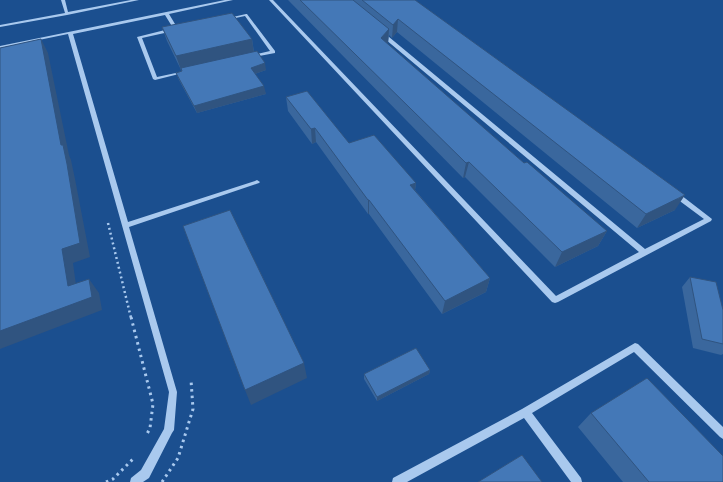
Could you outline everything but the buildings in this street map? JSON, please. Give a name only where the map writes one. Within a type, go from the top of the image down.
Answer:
[{"type":"street","points":[[63,0],[67,14]]},
{"type":"street","points":[[0,26],[137,0]]},
{"type":"street","points":[[0,47],[231,0]]},
{"type":"street","points":[[271,0],[555,300],[710,219],[671,191]]},
{"type":"street","points":[[166,13],[176,29]]},
{"type":"street","points":[[223,19],[246,15],[273,52],[244,59]]},
{"type":"street","points":[[184,27],[139,37],[155,79],[192,70]]},
{"type":"street","points":[[378,30],[645,253]]},
{"type":"street","points":[[70,32],[173,392],[169,430],[146,474],[135,482]]},
{"type":"street","points":[[125,226],[257,182]]},
{"type":"street","points":[[397,482],[525,412],[635,347],[723,434]]},
{"type":"street","points":[[525,412],[577,482]]},
{"type":"path","points":[[108,219],[153,404],[150,428],[147,435]]},
{"type":"path","points":[[106,482],[113,478],[137,455]]}]
